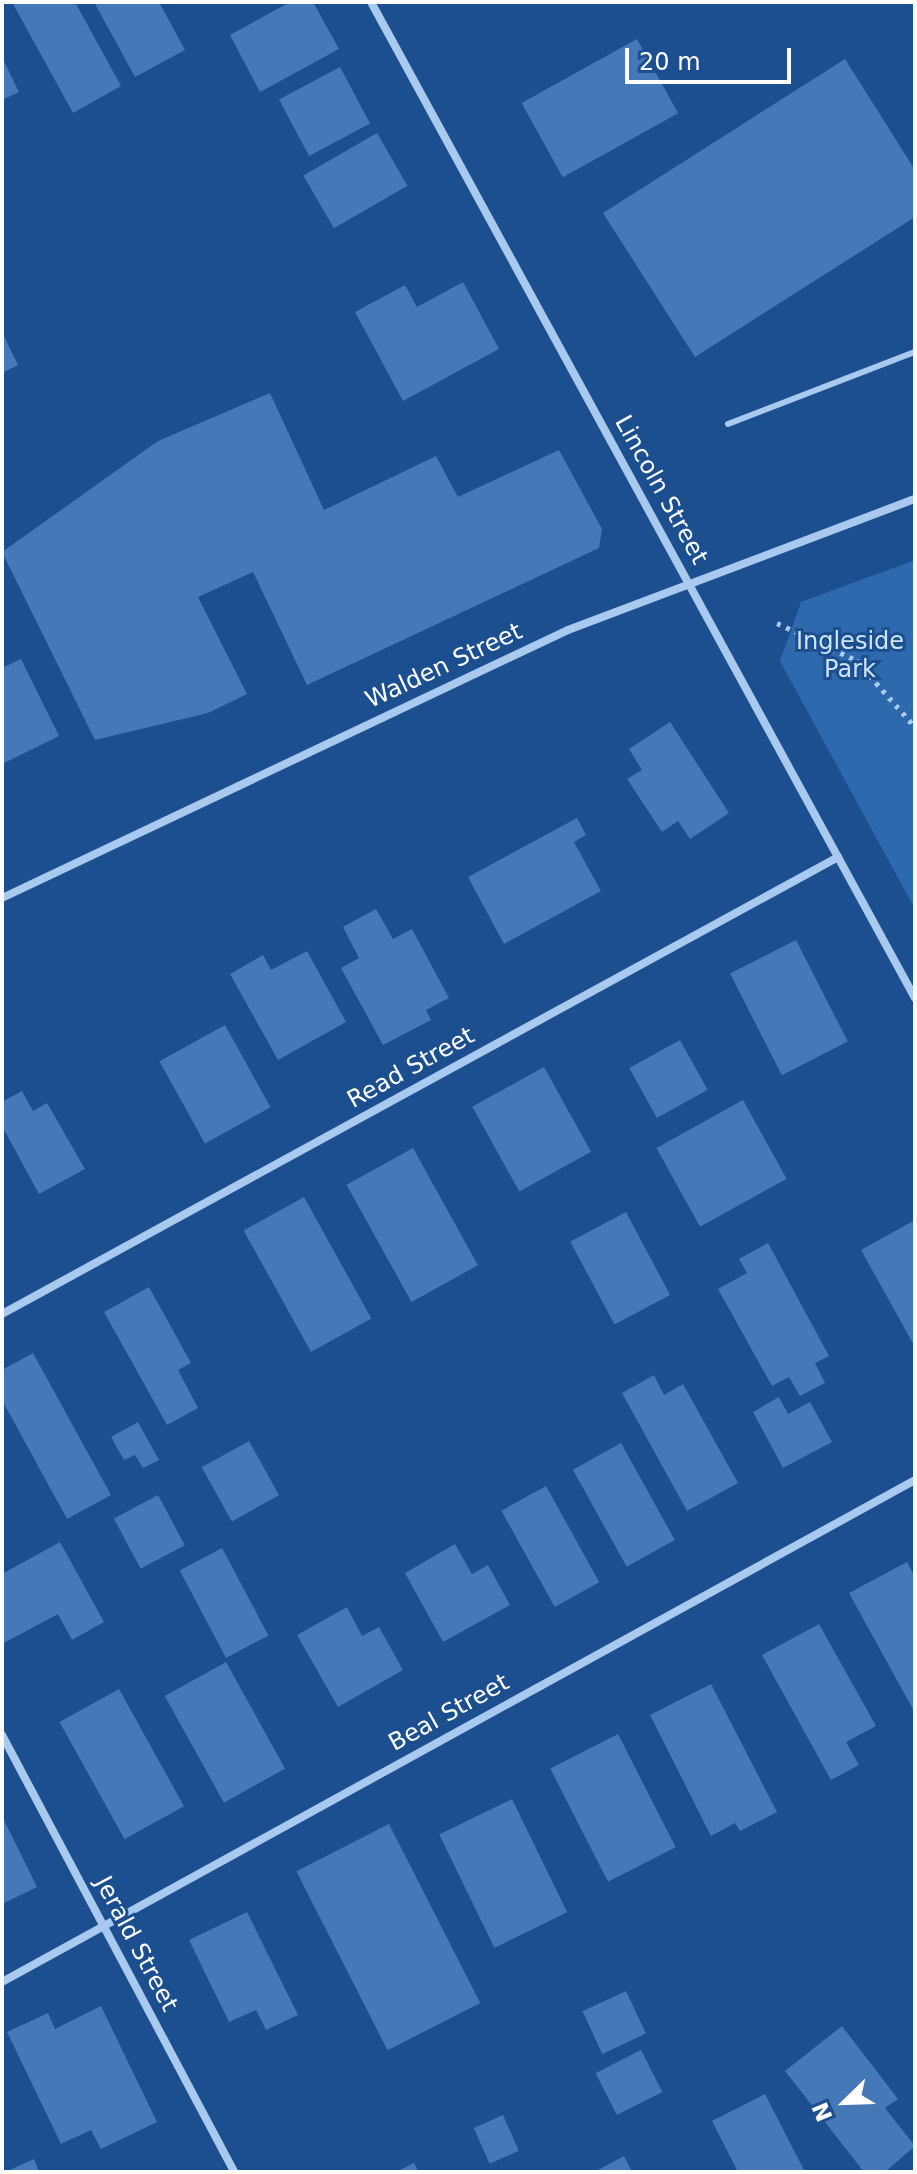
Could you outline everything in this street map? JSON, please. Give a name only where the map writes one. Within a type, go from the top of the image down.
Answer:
[{"type":"street","name":"Lincoln Street","points":[[371,2],[915,998]]},
{"type":"street","name":"Walden Street","points":[[2,898],[515,654],[689,583],[915,499]]},
{"type":"street","name":"Read Street","points":[[2,1314],[838,857]]},
{"type":"street","name":"Beal Street","points":[[2,1982],[915,1480]]},
{"type":"street","name":"Jerald Street","points":[[2,1735],[234,2172]]},
{"type":"lane","points":[[728,424],[915,352]]},
{"type":"path","points":[[777,623],[856,660],[915,727]]},
{"type":"green space","name":"Ingleside Park","points":[[915,560],[915,909],[780,661],[801,602]]},
{"type":"building","points":[[12,2],[75,2],[121,86],[73,113]]},
{"type":"building","points":[[94,2],[159,2],[185,50],[135,77]]},
{"type":"building","points":[[290,2],[313,2],[339,49],[260,92],[230,35]]},
{"type":"building","points":[[637,39],[678,113],[563,177],[522,103]]},
{"type":"building","points":[[2,57],[19,92],[2,100]]},
{"type":"building","points":[[845,59],[915,170],[915,217],[695,357],[603,213]]},
{"type":"building","points":[[340,67],[370,124],[309,156],[279,99]]},
{"type":"building","points":[[377,133],[408,186],[334,228],[303,176]]},
{"type":"building","points":[[463,282],[499,349],[403,401],[355,312],[405,285],[417,307]]},
{"type":"building","points":[[2,332],[18,365],[2,373]]},
{"type":"building","points":[[270,393],[324,510],[436,456],[458,497],[559,450],[602,529],[599,548],[307,685],[253,572],[198,597],[247,694],[208,713],[95,740],[2,552],[158,441]]},
{"type":"building","points":[[21,659],[59,736],[2,764],[2,668]]},
{"type":"building","points":[[670,722],[729,813],[690,839],[678,821],[662,832],[627,779],[642,770],[629,749]]},
{"type":"building","points":[[577,818],[586,835],[574,842],[601,891],[504,944],[468,877]]},
{"type":"building","points":[[376,909],[393,939],[412,929],[449,998],[426,1010],[431,1020],[383,1045],[341,968],[359,958],[343,927]]},
{"type":"building","points":[[796,940],[848,1042],[782,1075],[730,974]]},
{"type":"building","points":[[307,951],[346,1022],[278,1060],[230,974],[263,955],[271,970]]},
{"type":"building","points":[[225,1025],[271,1107],[205,1144],[159,1061]]},
{"type":"building","points":[[680,1040],[708,1090],[657,1118],[629,1068]]},
{"type":"building","points":[[544,1067],[591,1152],[519,1192],[472,1107]]},
{"type":"building","points":[[22,1091],[33,1111],[47,1103],[85,1169],[39,1194],[2,1126],[2,1102]]},
{"type":"building","points":[[743,1100],[787,1179],[700,1227],[656,1148]]},
{"type":"building","points":[[413,1148],[478,1265],[411,1302],[347,1185]]},
{"type":"building","points":[[304,1197],[371,1319],[311,1352],[244,1230]]},
{"type":"building","points":[[626,1212],[670,1295],[615,1325],[570,1242]]},
{"type":"building","points":[[915,1220],[915,1347],[861,1250]]},
{"type":"building","points":[[768,1243],[829,1356],[815,1363],[825,1383],[800,1396],[789,1377],[772,1386],[718,1289],[747,1273],[739,1259]]},
{"type":"building","points":[[149,1287],[191,1363],[178,1370],[198,1408],[167,1425],[104,1312]]},
{"type":"building","points":[[33,1353],[111,1495],[67,1519],[2,1400],[2,1370]]},
{"type":"building","points":[[654,1375],[664,1395],[683,1384],[738,1483],[687,1511],[622,1393]]},
{"type":"building","points":[[779,1397],[788,1414],[810,1402],[832,1442],[783,1468],[753,1412]]},
{"type":"building","points":[[138,1422],[159,1460],[143,1468],[135,1455],[124,1460],[111,1437]]},
{"type":"building","points":[[249,1441],[279,1495],[232,1521],[202,1467]]},
{"type":"building","points":[[621,1443],[675,1540],[627,1567],[573,1470]]},
{"type":"building","points":[[546,1486],[599,1582],[555,1607],[501,1511]]},
{"type":"building","points":[[158,1495],[185,1545],[141,1569],[114,1518]]},
{"type":"building","points":[[60,1542],[104,1622],[72,1640],[58,1614],[2,1644],[2,1574]]},
{"type":"building","points":[[455,1544],[472,1574],[488,1565],[510,1605],[443,1642],[405,1573]]},
{"type":"building","points":[[222,1548],[268,1635],[226,1658],[180,1571]]},
{"type":"building","points":[[907,1562],[915,1577],[915,1713],[849,1593]]},
{"type":"building","points":[[347,1607],[362,1636],[379,1627],[403,1670],[338,1707],[297,1635]]},
{"type":"building","points":[[819,1624],[876,1726],[846,1742],[859,1765],[831,1780],[762,1655]]},
{"type":"building","points":[[226,1662],[285,1769],[224,1803],[165,1696]]},
{"type":"building","points":[[711,1684],[777,1812],[740,1831],[735,1823],[711,1836],[650,1715]]},
{"type":"building","points":[[119,1689],[184,1806],[124,1839],[60,1722]]},
{"type":"building","points":[[618,1734],[676,1847],[608,1882],[550,1769]]},
{"type":"building","points":[[512,1799],[567,1912],[494,1948],[439,1835]]},
{"type":"building","points":[[2,1816],[37,1887],[2,1904]]},
{"type":"building","points":[[389,1824],[480,2003],[388,2050],[296,1871]]},
{"type":"building","points":[[247,1912],[298,2015],[266,2030],[256,2010],[229,2022],[189,1940]]},
{"type":"building","points":[[626,1991],[646,2034],[602,2054],[582,2011]]},
{"type":"building","points":[[101,2006],[157,2122],[101,2149],[91,2130],[61,2144],[7,2032],[48,2013],[55,2029]]},
{"type":"building","points":[[842,2026],[898,2099],[885,2108],[915,2146],[885,2172],[864,2172],[785,2071]]},
{"type":"building","points":[[641,2050],[662,2092],[617,2115],[596,2073]]},
{"type":"building","points":[[765,2094],[805,2172],[738,2172],[712,2121]]},
{"type":"building","points":[[503,2115],[519,2151],[490,2164],[474,2128]]},
{"type":"building","points":[[624,2156],[632,2172],[594,2172]]},
{"type":"building","points":[[34,2159],[39,2172],[5,2172]]},
{"type":"building","points":[[414,2163],[419,2172],[396,2172]]}]
